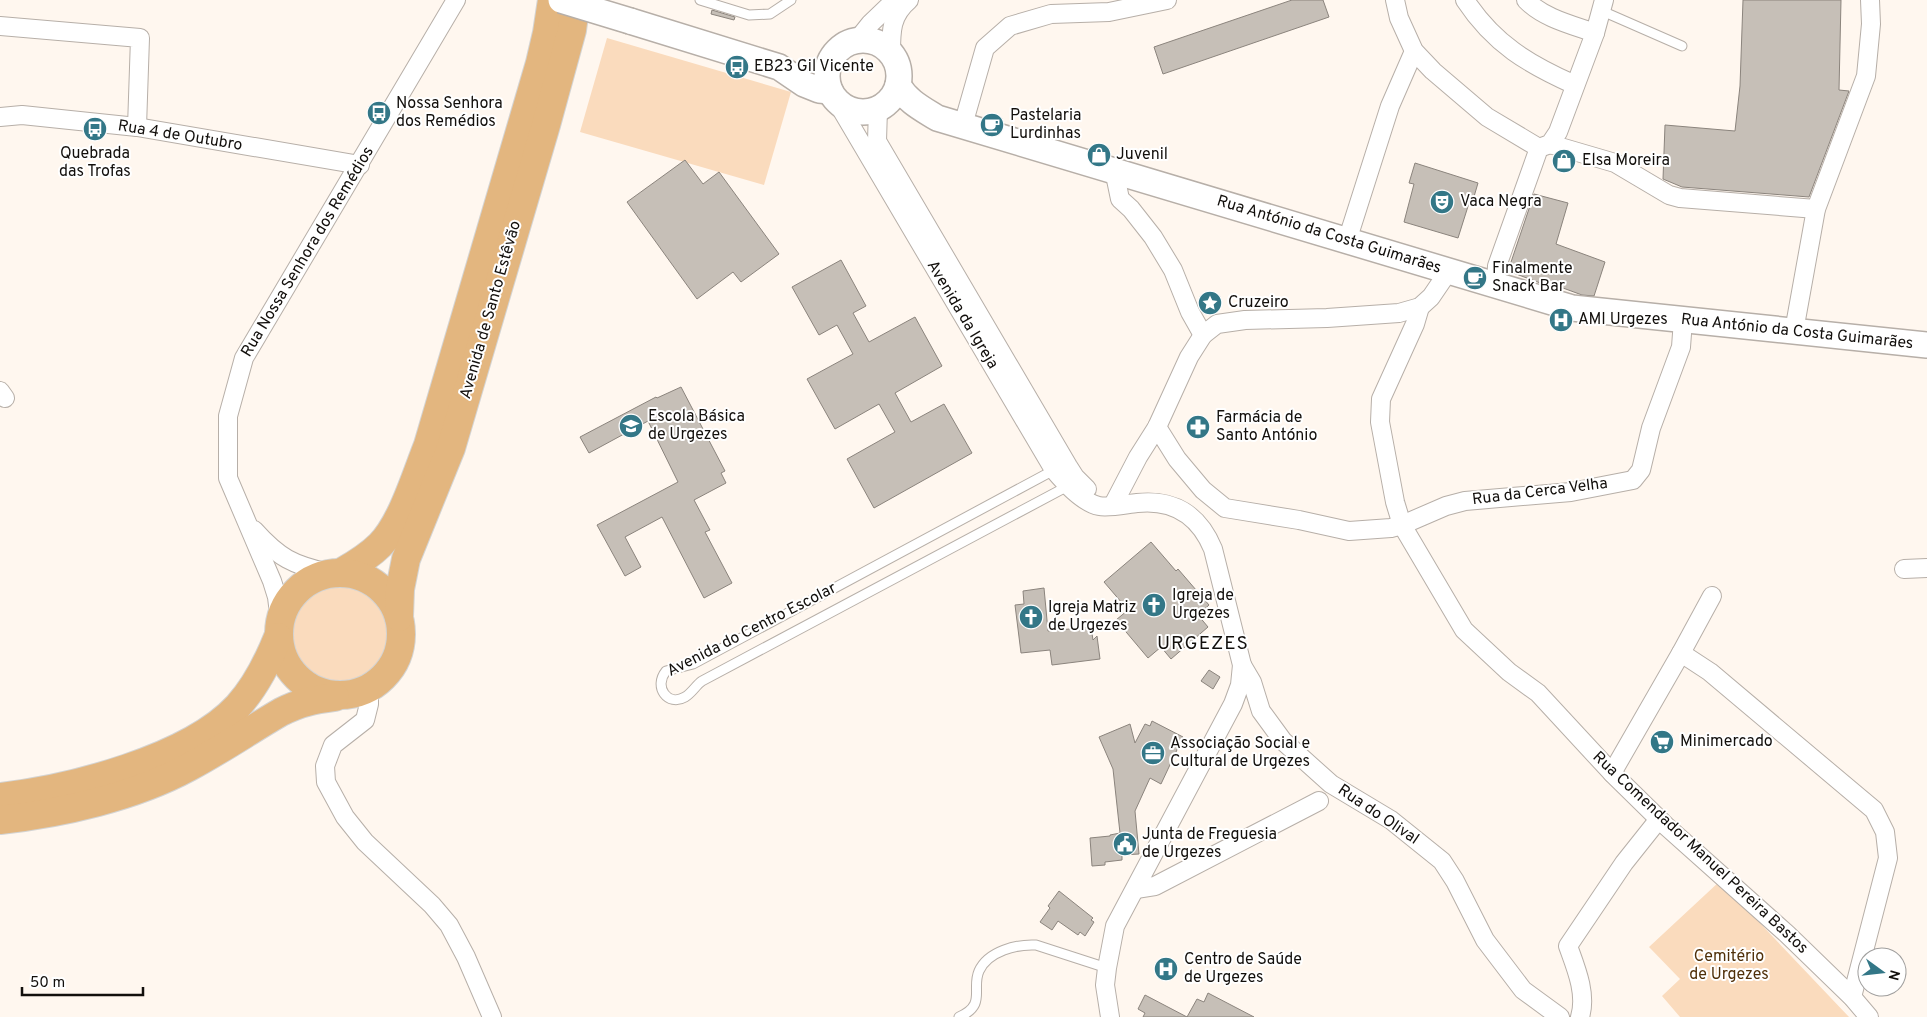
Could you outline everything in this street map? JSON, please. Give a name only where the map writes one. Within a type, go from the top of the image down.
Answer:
[{"type":"main road","name":"Avenida de Santo Estêvão","points":[[336,572],[370,554],[390,532],[407,497],[428,445],[534,82],[547,33],[552,0]]},
{"type":"main road","points":[[561,0],[779,67],[804,84],[832,94]]},
{"type":"main road","name":"Avenida de Santo Estêvão","points":[[399,617],[400,589],[406,559],[441,474],[460,418],[546,125],[572,30],[576,0]]},
{"type":"main road","points":[[858,39],[871,40],[882,45],[892,53],[897,63],[898,85],[892,96],[881,107],[866,112],[854,111],[843,106],[832,94],[827,80],[827,70],[830,60],[837,50],[847,43],[858,39]]},
{"type":"main road","points":[[779,67],[830,60]]},
{"type":"main road","name":"Rua António da Costa Guimarães","points":[[898,85],[913,103],[936,118],[1572,308],[1927,345]]},
{"type":"main road","points":[[881,107],[903,113],[936,118]]},
{"type":"main road","points":[[0,797],[56,787],[140,764],[197,738],[226,717],[252,689],[262,671],[279,629],[286,604],[297,590],[312,579],[336,572],[361,576],[374,582],[394,604],[399,617],[401,640],[394,663],[379,681],[356,691],[296,704],[188,768],[114,797],[55,812],[0,820]]},
{"type":"main road","points":[[279,629],[282,654],[287,666],[306,685],[331,695],[356,691]]},
{"type":"street","name":"Rua Nossa Senhora dos Remédios","points":[[279,629],[277,597],[272,581],[228,478],[228,416],[244,358],[456,0]]},
{"type":"street","points":[[858,39],[870,24],[895,0]]},
{"type":"street","points":[[892,53],[890,30],[895,16],[909,0]]},
{"type":"street","points":[[963,125],[985,48],[1010,26],[1051,14],[1109,12],[1167,0]]},
{"type":"street","points":[[1395,0],[1399,18],[1414,51],[1433,71],[1487,117],[1544,146],[1615,163],[1669,195],[1680,198],[1816,209]]},
{"type":"street","points":[[1465,0],[1486,28],[1502,44],[1530,64],[1575,85]]},
{"type":"street","points":[[1526,0],[1532,7],[1542,13],[1595,33]]},
{"type":"street","points":[[1794,331],[1816,209],[1866,76],[1871,24],[1870,0]]},
{"type":"street","points":[[1496,286],[1497,266],[1544,146],[1558,132],[1595,33],[1603,6]]},
{"type":"street","points":[[0,26],[140,38],[138,127]]},
{"type":"street","points":[[1347,241],[1390,106],[1414,51]]},
{"type":"street","name":"Avenida da Igreja","points":[[832,94],[1054,470],[1068,486],[1098,506],[1152,502],[1186,512],[1202,527]]},
{"type":"street","name":"Avenida da Igreja","points":[[881,107],[877,141],[1068,466],[1084,487],[1113,505]]},
{"type":"street","name":"Rua 4 de Outubro","points":[[0,117],[22,115],[138,127],[360,165]]},
{"type":"street","points":[[1114,170],[1120,199],[1131,209],[1158,245],[1173,270],[1187,306],[1203,336]]},
{"type":"street","points":[[1113,505],[1138,457],[1157,427],[1189,357],[1203,336],[1217,324],[1245,320],[1328,318],[1399,313],[1420,307],[1431,297],[1448,272]]},
{"type":"street","name":"Rua Comendador Manuel Pereira Bastos","points":[[1420,307],[1415,324],[1381,399],[1380,422],[1395,502],[1402,525],[1464,630],[1509,672],[1538,693],[1612,773],[1659,819],[1787,934],[1852,997],[1869,1017]]},
{"type":"street","name":"Rua da Cerca Velha","points":[[1402,525],[1446,506],[1465,501],[1571,492],[1633,480],[1641,470],[1651,428],[1680,348],[1683,320]]},
{"type":"street","points":[[1157,427],[1177,459],[1203,490],[1226,508],[1349,531],[1390,528],[1402,525]]},
{"type":"street","points":[[1110,1017],[1106,985],[1107,968],[1115,926],[1233,704],[1240,685],[1242,665],[1218,565],[1208,537],[1202,527],[1226,508]]},
{"type":"street","name":"Rua Nossa Senhora dos Remédios","points":[[246,522],[264,542],[284,559],[306,568],[336,572]]},
{"type":"street","points":[[1904,569],[1927,568]]},
{"type":"street","points":[[1612,773],[1712,596]]},
{"type":"street","points":[[1681,653],[1710,672],[1874,810],[1885,832],[1888,858],[1852,997]]},
{"type":"street","name":"Rua do Olival","points":[[1242,665],[1252,682],[1261,711],[1283,741],[1331,784],[1391,820],[1442,861],[1455,881],[1490,947],[1523,990],[1560,1017]]},
{"type":"street","points":[[356,691],[369,704],[365,720],[334,745],[325,766],[326,782],[346,817],[365,842],[432,905],[449,925],[492,1017]]},
{"type":"street","points":[[1233,704],[1248,706],[1261,711]]},
{"type":"street","points":[[1136,889],[1155,886],[1319,801]]},
{"type":"street","points":[[1580,1017],[1582,1010],[1580,977],[1568,946],[1624,863],[1659,819]]},
{"type":"lane","points":[[700,0],[748,15],[770,14],[791,0]]},
{"type":"lane","points":[[1603,6],[1682,46]]},
{"type":"lane","name":"Avenida do Centro Escolar","points":[[1054,470],[693,664],[666,671],[660,682],[660,688],[668,697],[684,698],[702,681],[1068,486]]},
{"type":"lane","points":[[959,1017],[971,1009],[976,1002],[978,972],[988,960],[1006,950],[1027,944],[1036,945],[1107,968]]},
{"type":"green space","points":[[607,38],[791,92],[764,185],[580,132]]},
{"type":"green space","points":[[340,583],[359,587],[375,598],[386,614],[390,633],[386,652],[375,668],[359,679],[340,683],[321,679],[305,668],[294,652],[290,633],[294,614],[305,598],[321,587]]},
{"type":"green space","name":"Cemitério de Urgezes","points":[[1720,881],[1849,1017],[1680,1017],[1662,996],[1680,979],[1649,947]]},
{"type":"building","points":[[1292,0],[1323,0],[1329,17],[1163,74],[1154,47]]},
{"type":"building","points":[[1743,0],[1841,0],[1839,90],[1849,91],[1809,197],[1682,187],[1663,179],[1665,125],[1735,131],[1740,86]]},
{"type":"building","points":[[712,10],[735,17],[734,20],[711,14]]},
{"type":"building","points":[[685,160],[703,184],[719,172],[779,254],[741,282],[733,272],[697,299],[627,202]]},
{"type":"building","points":[[1415,163],[1478,183],[1473,200],[1470,200],[1458,238],[1404,222],[1414,184],[1409,183]]},
{"type":"building","points":[[1534,194],[1568,203],[1556,244],[1605,262],[1594,296],[1582,295],[1544,281],[1543,284],[1508,271]]},
{"type":"building","points":[[841,260],[866,306],[853,313],[869,342],[915,317],[942,366],[895,393],[911,422],[944,404],[972,453],[874,508],[847,459],[895,432],[879,404],[835,429],[807,379],[853,354],[837,325],[819,335],[792,287]]},
{"type":"building","points":[[681,387],[725,471],[721,473],[726,483],[694,500],[710,530],[705,532],[732,583],[704,598],[662,517],[625,537],[641,567],[625,576],[597,525],[678,482],[648,421],[589,453],[580,437],[656,397]]},
{"type":"building","points":[[1151,542],[1176,571],[1178,569],[1209,605],[1198,615],[1208,627],[1171,659],[1161,647],[1148,658],[1116,620],[1128,610],[1104,582]]},
{"type":"building","points":[[1044,588],[1048,631],[1091,627],[1093,640],[1097,636],[1100,659],[1052,665],[1050,650],[1021,653],[1015,605],[1024,604],[1023,591]]},
{"type":"building","points":[[1209,670],[1220,677],[1213,689],[1201,681]]},
{"type":"building","points":[[1152,721],[1183,737],[1161,784],[1150,778],[1135,811],[1139,854],[1122,855],[1122,860],[1105,862],[1105,865],[1092,866],[1090,838],[1120,833],[1113,769],[1099,737],[1130,724],[1135,743],[1145,724],[1150,726]]},
{"type":"building","points":[[1059,891],[1093,918],[1091,920],[1094,922],[1085,936],[1080,932],[1078,935],[1058,921],[1052,930],[1040,922],[1050,908],[1048,906]]},
{"type":"building","points":[[1208,993],[1254,1017],[1187,1017],[1197,999],[1204,1002]]},
{"type":"building","points":[[1145,995],[1187,1017],[1143,1017],[1145,1013],[1138,1009]]},
{"type":"place","name":"EB23 Gil Vicente","points":[[737,67]]},
{"type":"place","name":"Nossa Senhora dos Remédios","points":[[379,113]]},
{"type":"place","name":"Pastelaria Lurdinhas","points":[[992,125]]},
{"type":"place","name":"Quebrada das Trofas","points":[[95,129]]},
{"type":"place","name":"Juvenil","points":[[1099,155]]},
{"type":"place","name":"Elsa Moreira","points":[[1564,161]]},
{"type":"place","name":"Vaca Negra","points":[[1442,202]]},
{"type":"place","name":"Finalmente Snack Bar","points":[[1475,278]]},
{"type":"place","name":"Cruzeiro","points":[[1210,303]]},
{"type":"place","name":"AMI Urgezes","points":[[1561,320]]},
{"type":"place","name":"Escola Básica de Urgezes","points":[[631,426]]},
{"type":"place","name":"Farmácia de Santo António","points":[[1198,427]]},
{"type":"place","name":"Igreja de Urgezes","points":[[1154,605]]},
{"type":"place","name":"Igreja Matriz de Urgezes","points":[[1031,617]]},
{"type":"place","name":"Minimercado","points":[[1662,742]]},
{"type":"place","name":"Associação Social e Cultural de Urgezes","points":[[1153,753]]},
{"type":"place","name":"Junta de Freguesia de Urgezes","points":[[1125,844]]},
{"type":"place","name":"Centro de Saúde de Urgezes","points":[[1166,969]]},
{"type":"district","name":"URGEZES","points":[[1203,644]]}]
